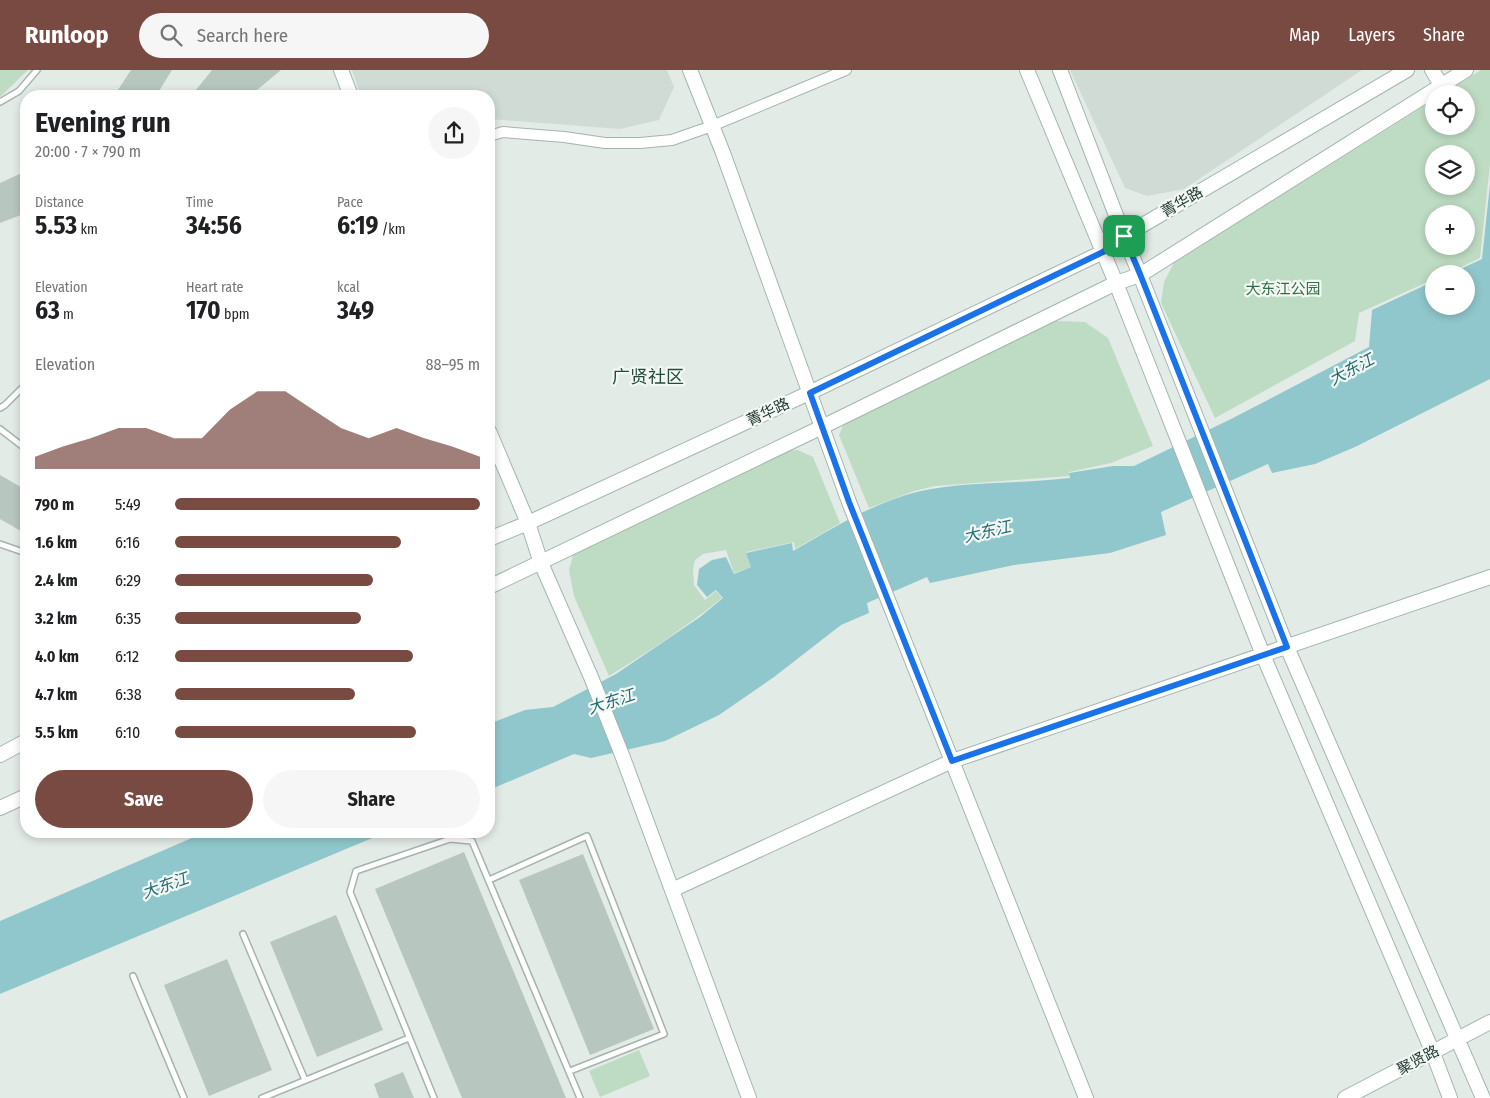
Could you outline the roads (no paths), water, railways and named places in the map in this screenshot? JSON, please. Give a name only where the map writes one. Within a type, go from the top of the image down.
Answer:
[{"type":"street","points":[[341,70],[349,90]]},
{"type":"street","points":[[690,70],[849,502],[1086,1098]]},
{"type":"street","points":[[495,134],[503,132],[564,137],[605,143],[640,143],[672,140],[712,126],[846,70]]},
{"type":"street","points":[[1027,70],[1116,283],[1263,655],[1433,1053],[1450,1098]]},
{"type":"street","points":[[1060,70],[1287,647],[1482,1095]]},
{"type":"street","name":"菁华路","points":[[495,537],[528,524],[810,393],[1103,252],[1124,236],[1407,70]]},
{"type":"street","points":[[1432,70],[1440,85]]},
{"type":"street","points":[[1443,85],[1466,70]]},
{"type":"street","points":[[495,584],[822,428],[1116,283],[1140,274],[1425,96]]},
{"type":"street","points":[[495,445],[528,524],[540,564],[591,677],[622,755],[749,1098]]},
{"type":"street","points":[[672,890],[952,761],[1490,577]]},
{"type":"street","points":[[0,755],[20,744]]},
{"type":"street","points":[[0,808],[20,799]]},
{"type":"street","name":"聚贤路","points":[[1345,1098],[1490,1022]]},
{"type":"lane","points":[[0,102],[19,91],[38,70]]},
{"type":"lane","points":[[0,408],[20,390]]},
{"type":"lane","points":[[0,429],[20,444]]},
{"type":"lane","points":[[0,544],[20,551]]},
{"type":"lane","points":[[489,880],[588,836],[664,1034],[570,1071]]},
{"type":"lane","points":[[434,1098],[350,892],[356,871],[450,839],[472,842],[580,1098]]},
{"type":"lane","points":[[243,934],[305,1080]]},
{"type":"lane","points":[[133,976],[184,1098]]},
{"type":"lane","points":[[262,1098],[409,1038]]},
{"type":"water","name":"大东江","points":[[1490,184],[1490,379],[1355,447],[1315,464],[1272,473],[1268,464],[1161,512],[1166,535],[1110,553],[1014,565],[930,583],[927,577],[867,603],[869,613],[841,625],[774,677],[719,715],[665,741],[591,758],[574,754],[495,787],[495,722],[525,710],[553,707],[616,674],[700,617],[723,598],[716,590],[707,597],[697,585],[699,569],[712,560],[726,557],[734,574],[751,567],[746,553],[792,543],[793,551],[871,508],[921,491],[972,484],[1070,478],[1069,473],[1113,466],[1134,466],[1233,418],[1369,347],[1372,310],[1425,285],[1425,315],[1475,315],[1475,265],[1469,265],[1482,259]]},
{"type":"water","name":"大东江","points":[[192,838],[372,838],[0,994],[0,921]]},
{"type":"district","name":"广贤社区","points":[[648,377]]},
{"type":"park label","name":"大东江公园","points":[[1283,289]]}]
